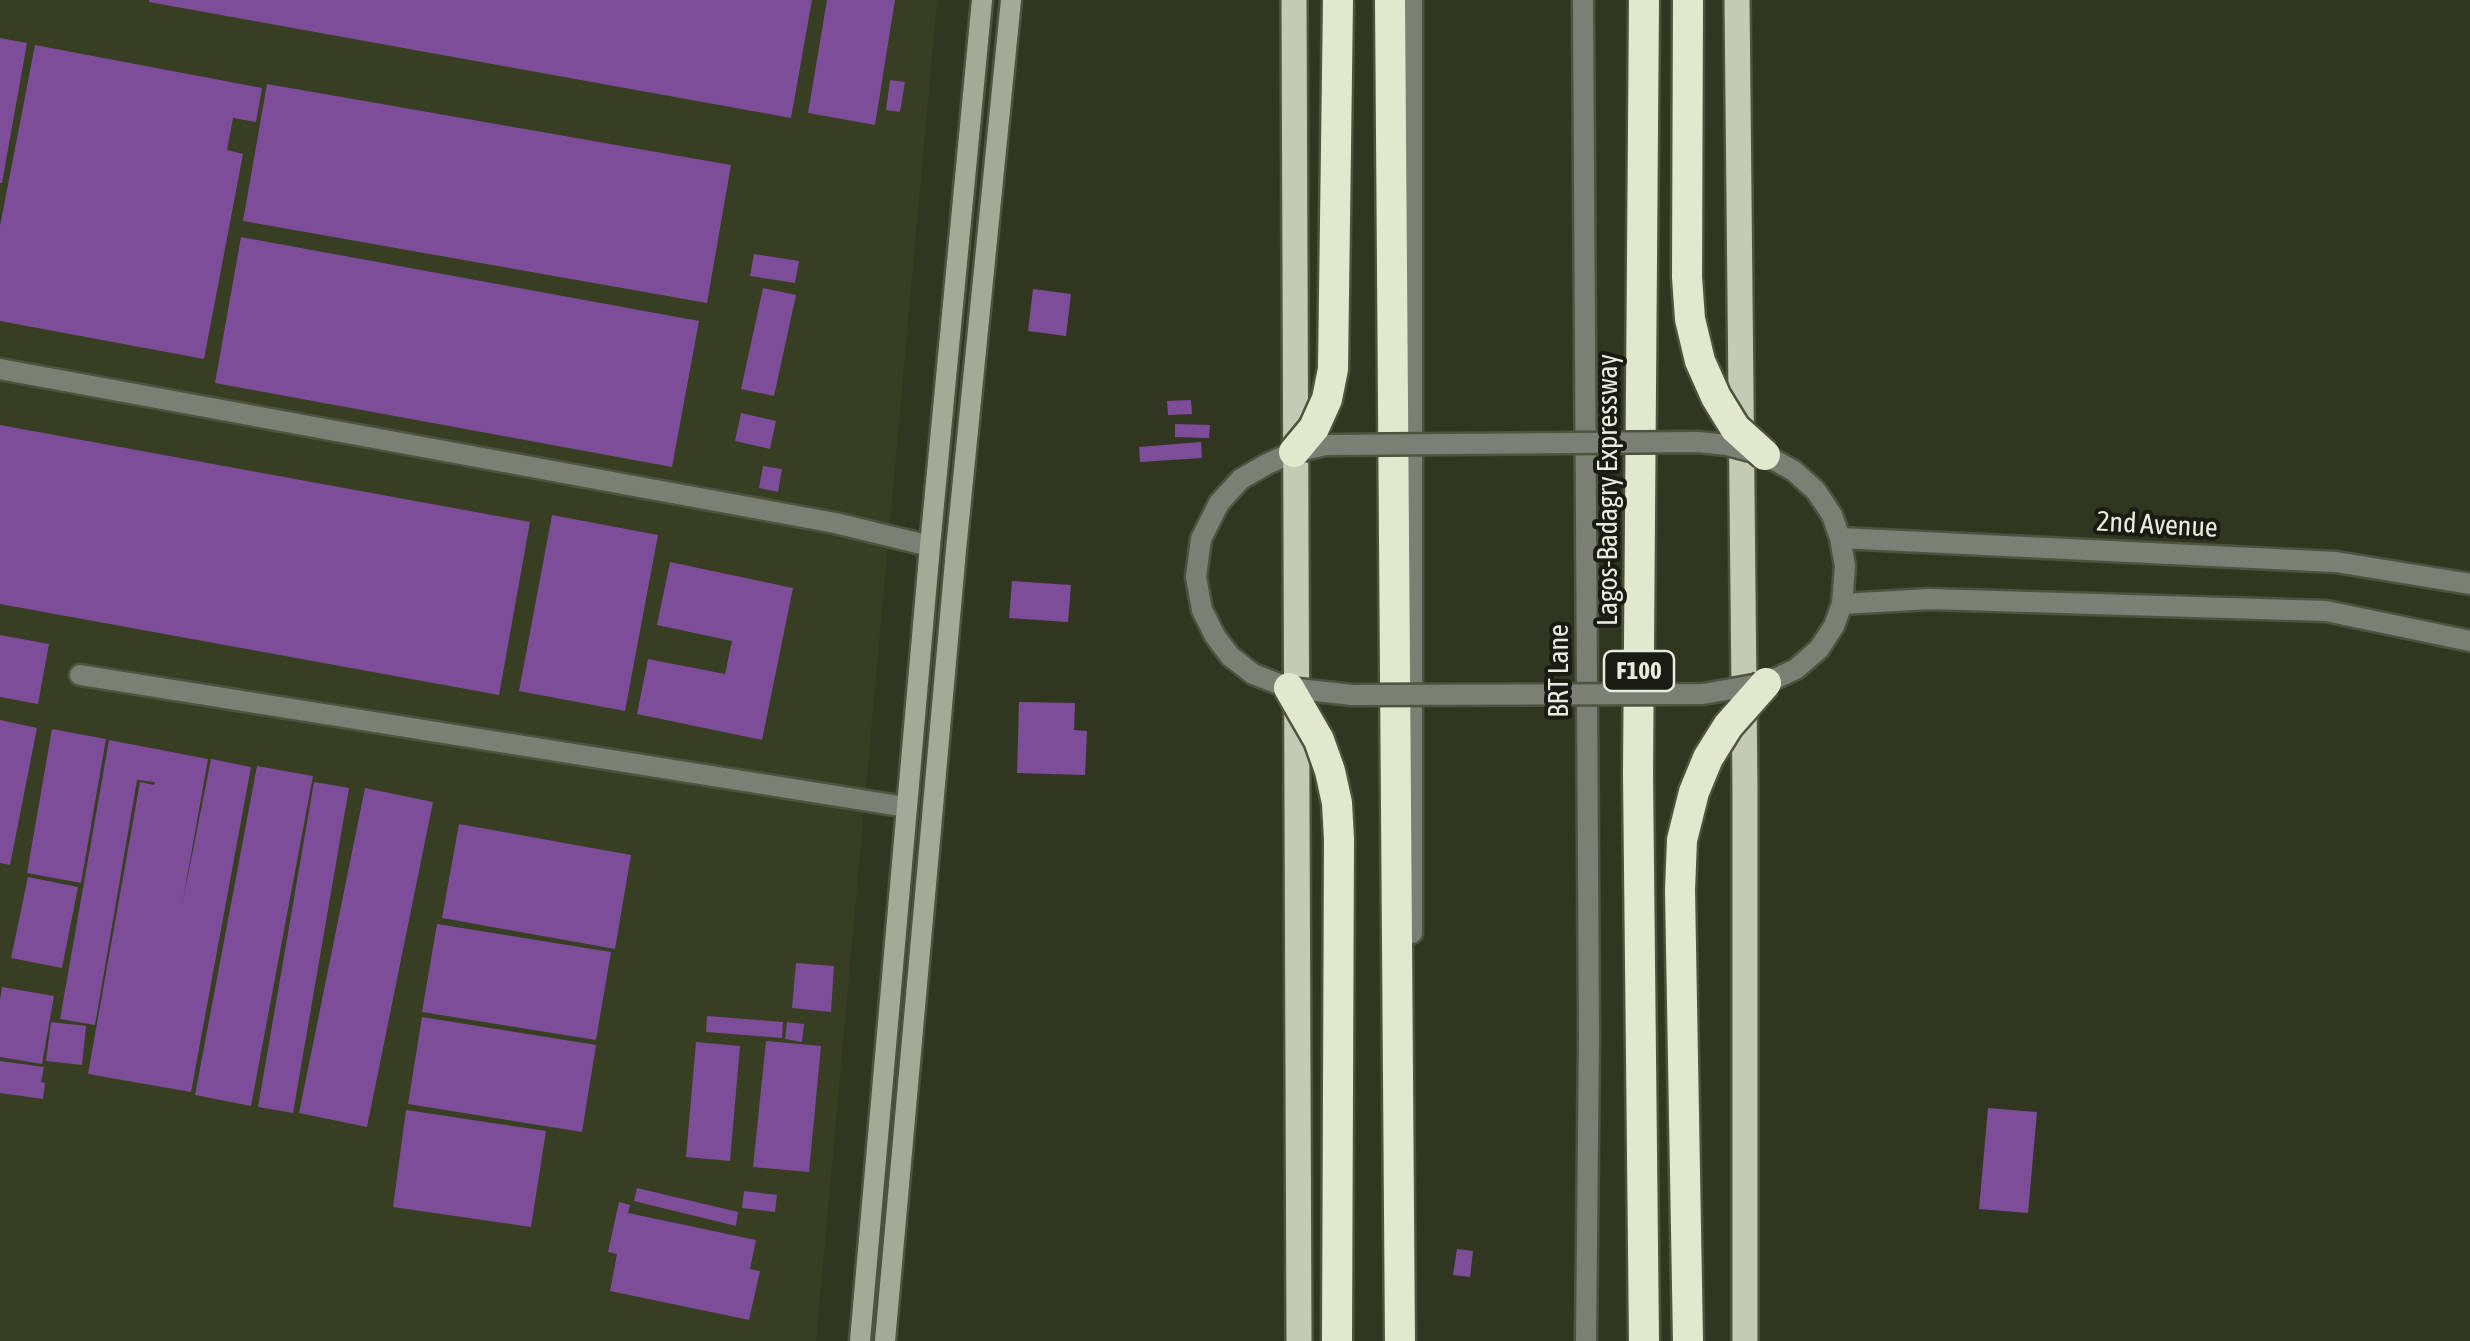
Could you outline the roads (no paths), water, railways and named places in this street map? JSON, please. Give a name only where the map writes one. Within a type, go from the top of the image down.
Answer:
[{"type":"highway","points":[[1294,452],[1314,428],[1327,399],[1333,369],[1338,0]]},
{"type":"highway","points":[[1390,0],[1400,1341]]},
{"type":"highway","name":"Lagos-Badagry Expressway","points":[[1644,0],[1638,773],[1644,1341]]},
{"type":"highway","points":[[1688,0],[1690,319],[1700,361],[1716,397],[1735,428],[1765,455]]},
{"type":"highway","points":[[1688,1341],[1682,840],[1694,792],[1708,758],[1728,726],[1766,683]]},
{"type":"highway","points":[[1288,688],[1319,740],[1337,803],[1337,1341]]},
{"type":"main road","points":[[860,1341],[982,0]]},
{"type":"main road","points":[[884,1341],[1010,0]]},
{"type":"main road","points":[[1294,0],[1298,1341]]},
{"type":"main road","points":[[1737,0],[1745,789],[1745,1341]]},
{"type":"street","points":[[1409,1341],[1412,0]]},
{"type":"street","name":"BRT Lane","points":[[1583,0],[1586,1341]]},
{"type":"street","points":[[0,369],[835,523],[930,546]]},
{"type":"street","points":[[1698,442],[1727,444],[1765,455],[1794,471],[1816,491],[1832,516],[1845,566],[1842,604],[1819,649],[1796,669],[1766,683],[1703,694],[1352,695],[1288,688],[1253,674],[1230,656],[1202,610],[1196,577],[1202,539],[1219,503],[1241,479],[1294,452],[1326,445],[1698,442]]},
{"type":"street","name":"2nd Avenue","points":[[1840,538],[2336,562],[2470,584]]},
{"type":"street","points":[[1842,604],[1930,599],[2326,610],[2470,641]]},
{"type":"street","points":[[80,676],[906,807]]}]
